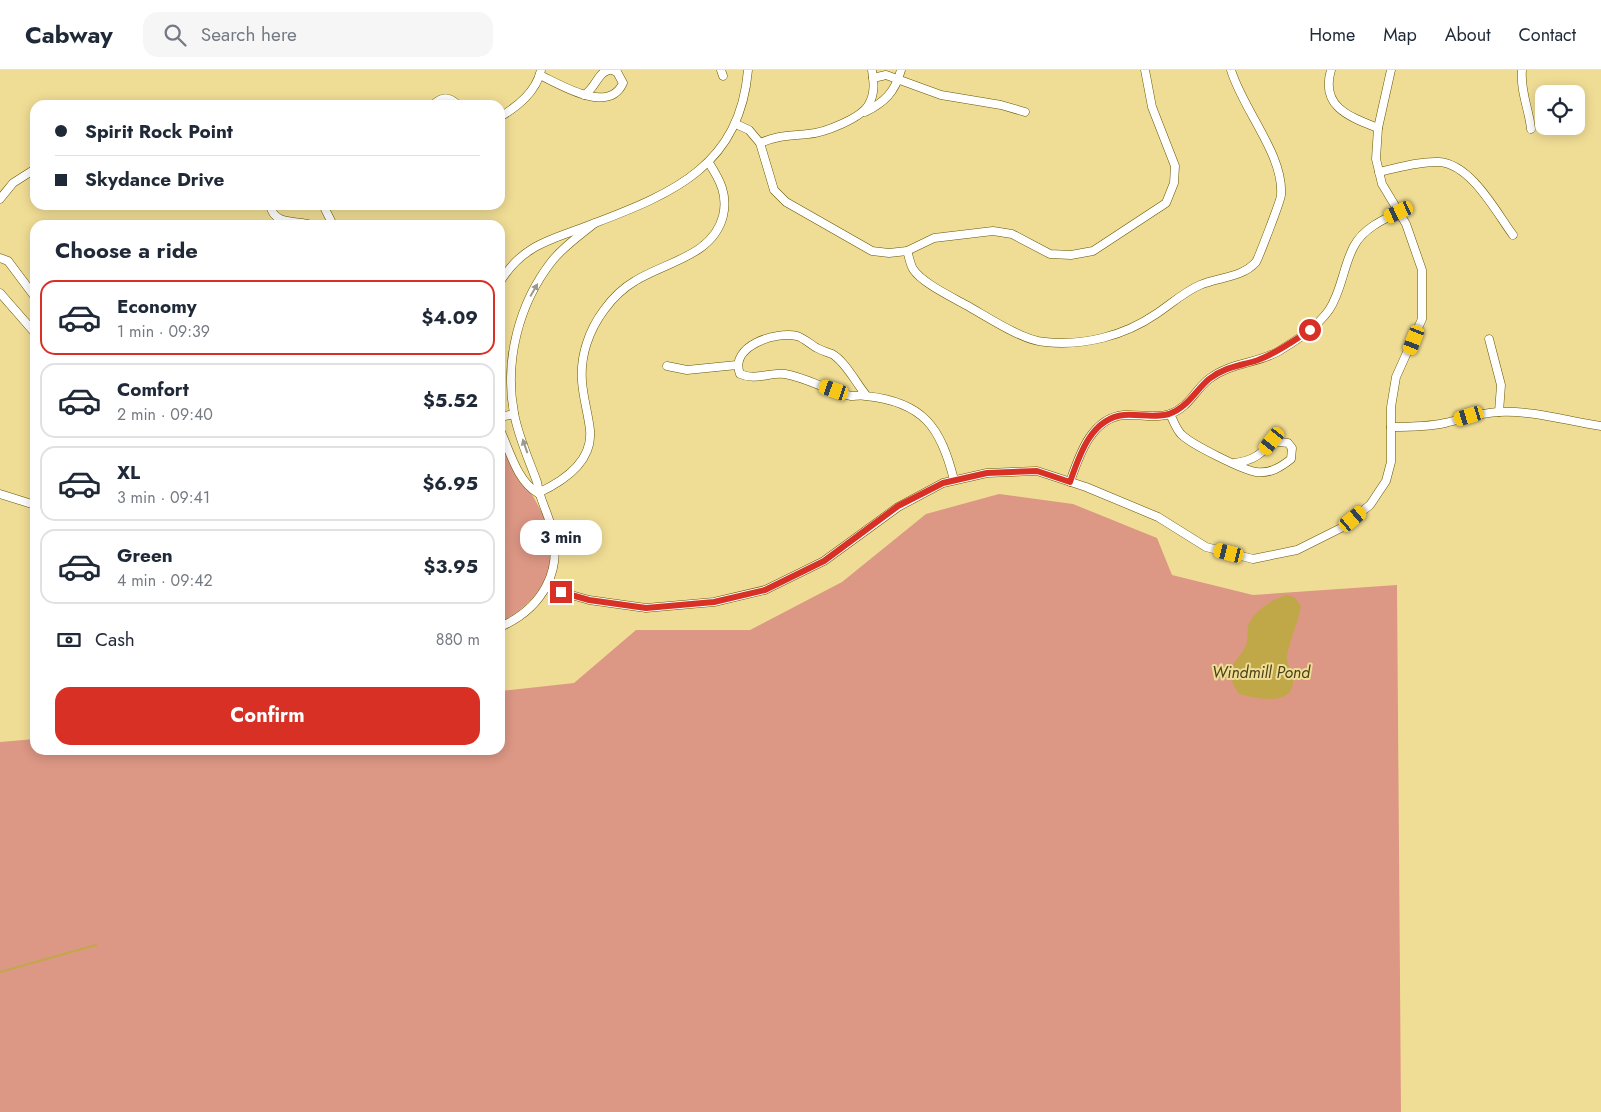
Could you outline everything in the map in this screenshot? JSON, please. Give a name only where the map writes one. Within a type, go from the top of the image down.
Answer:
[{"type":"street","points":[[505,113],[518,106],[530,92],[541,73],[584,94],[600,98],[613,96],[620,91],[623,84],[621,77],[618,72],[610,70],[598,78],[594,88],[584,94]]},
{"type":"street","points":[[505,274],[530,250],[546,240],[595,223],[664,195],[709,163],[736,124],[746,88],[748,70]]},
{"type":"street","points":[[854,117],[890,96],[898,81],[901,70]]},
{"type":"street","points":[[736,124],[748,130],[760,143],[771,184],[786,202],[872,251],[889,253],[907,251],[934,238],[993,231],[1012,234],[1050,254],[1071,255],[1091,252],[1166,204],[1174,183],[1175,166],[1152,107],[1144,70]]},
{"type":"street","points":[[907,251],[913,269],[941,291],[1010,330],[1042,342],[1072,344],[1104,338],[1135,326],[1183,294],[1202,284],[1249,268],[1257,261],[1263,249],[1267,231],[1281,197],[1281,184],[1279,171],[1273,155],[1237,89],[1231,70]]},
{"type":"street","points":[[1324,70],[1330,74],[1333,102],[1343,113],[1378,128]]},
{"type":"street","points":[[547,588],[589,600],[646,608],[714,602],[765,590],[824,561],[898,506],[943,483],[987,473],[1037,471],[1070,482],[1158,518],[1206,547],[1253,559],[1297,550],[1341,528],[1370,505],[1386,481],[1390,462],[1391,407],[1396,377],[1422,319],[1422,270],[1406,224],[1382,184],[1376,159],[1378,128],[1392,70]]},
{"type":"street","points":[[1522,70],[1522,87],[1530,115],[1531,129]]},
{"type":"street","points":[[760,143],[791,134],[810,134],[846,123],[869,105],[874,86],[873,74],[886,75],[898,81],[941,95],[1001,105],[1025,112]]},
{"type":"street","points":[[438,100],[446,97],[453,100]]},
{"type":"street","points":[[1379,172],[1426,162],[1442,162],[1458,169],[1470,176],[1513,236]]},
{"type":"street","points":[[538,493],[572,474],[580,464],[588,448],[590,433],[582,381],[582,361],[594,325],[599,317],[622,291],[635,281],[692,253],[708,243],[715,234],[725,208],[724,189],[709,163]]},
{"type":"street","points":[[0,199],[13,183],[30,172]]},
{"type":"street","points":[[271,210],[279,219],[284,220]]},
{"type":"street","points":[[1070,482],[1079,455],[1093,432],[1108,420],[1122,415],[1170,414],[1191,399],[1208,380],[1229,367],[1257,360],[1278,352],[1310,330],[1329,309],[1343,280],[1354,246],[1370,228],[1399,212]]},
{"type":"street","points":[[505,624],[512,622],[531,608],[547,588],[554,565],[555,543],[551,523],[538,493],[537,482],[514,414],[511,369],[513,350],[520,320],[528,300],[552,261],[595,223]]},
{"type":"street","points":[[0,258],[8,261],[30,290]]},
{"type":"street","points":[[0,293],[30,327]]},
{"type":"street","points":[[866,395],[851,378],[842,361],[798,337],[787,336],[765,340],[750,346],[738,358],[737,365],[740,374],[749,378],[783,374],[851,396],[866,395],[891,401],[918,411],[934,427],[947,450],[954,480]]},
{"type":"street","points":[[1489,339],[1501,385],[1499,412]]},
{"type":"street","points":[[667,366],[687,370],[737,365]]},
{"type":"street","points":[[1391,427],[1417,427],[1499,412],[1540,415],[1601,426]]},
{"type":"street","points":[[505,416],[514,414]]},
{"type":"street","points":[[1170,414],[1180,434],[1187,439],[1234,463],[1257,472],[1278,470],[1291,459],[1292,448],[1288,443],[1272,441],[1258,456],[1247,462],[1234,463]]},
{"type":"street","points":[[505,442],[529,488],[538,493]]},
{"type":"street","points":[[0,494],[30,503]]},
{"type":"shaded area","points":[[505,448],[546,522],[551,538],[552,553],[544,581],[536,594],[514,614],[505,619]]},
{"type":"shaded area","points":[[999,494],[1073,504],[1157,538],[1172,575],[1253,595],[1397,585],[1401,1112],[0,1112],[0,742],[30,739],[30,755],[505,755],[505,690],[574,683],[636,630],[750,630],[842,582],[926,514]]},
{"type":"water","name":"Windmill Pond","points":[[1286,595],[1294,597],[1301,606],[1287,656],[1293,679],[1291,690],[1286,695],[1271,699],[1239,694],[1233,684],[1231,670],[1247,642],[1250,621],[1263,607]]},
{"type":"waterway","points":[[0,972],[96,945]]},
{"type":"route","points":[[561,592],[589,600],[646,608],[714,602],[765,590],[824,561],[898,506],[943,483],[987,473],[1037,471],[1070,482],[1079,455],[1093,432],[1108,420],[1122,415],[1151,416],[1170,414],[1191,399],[1208,380],[1229,367],[1257,360],[1278,352],[1310,330]]}]
